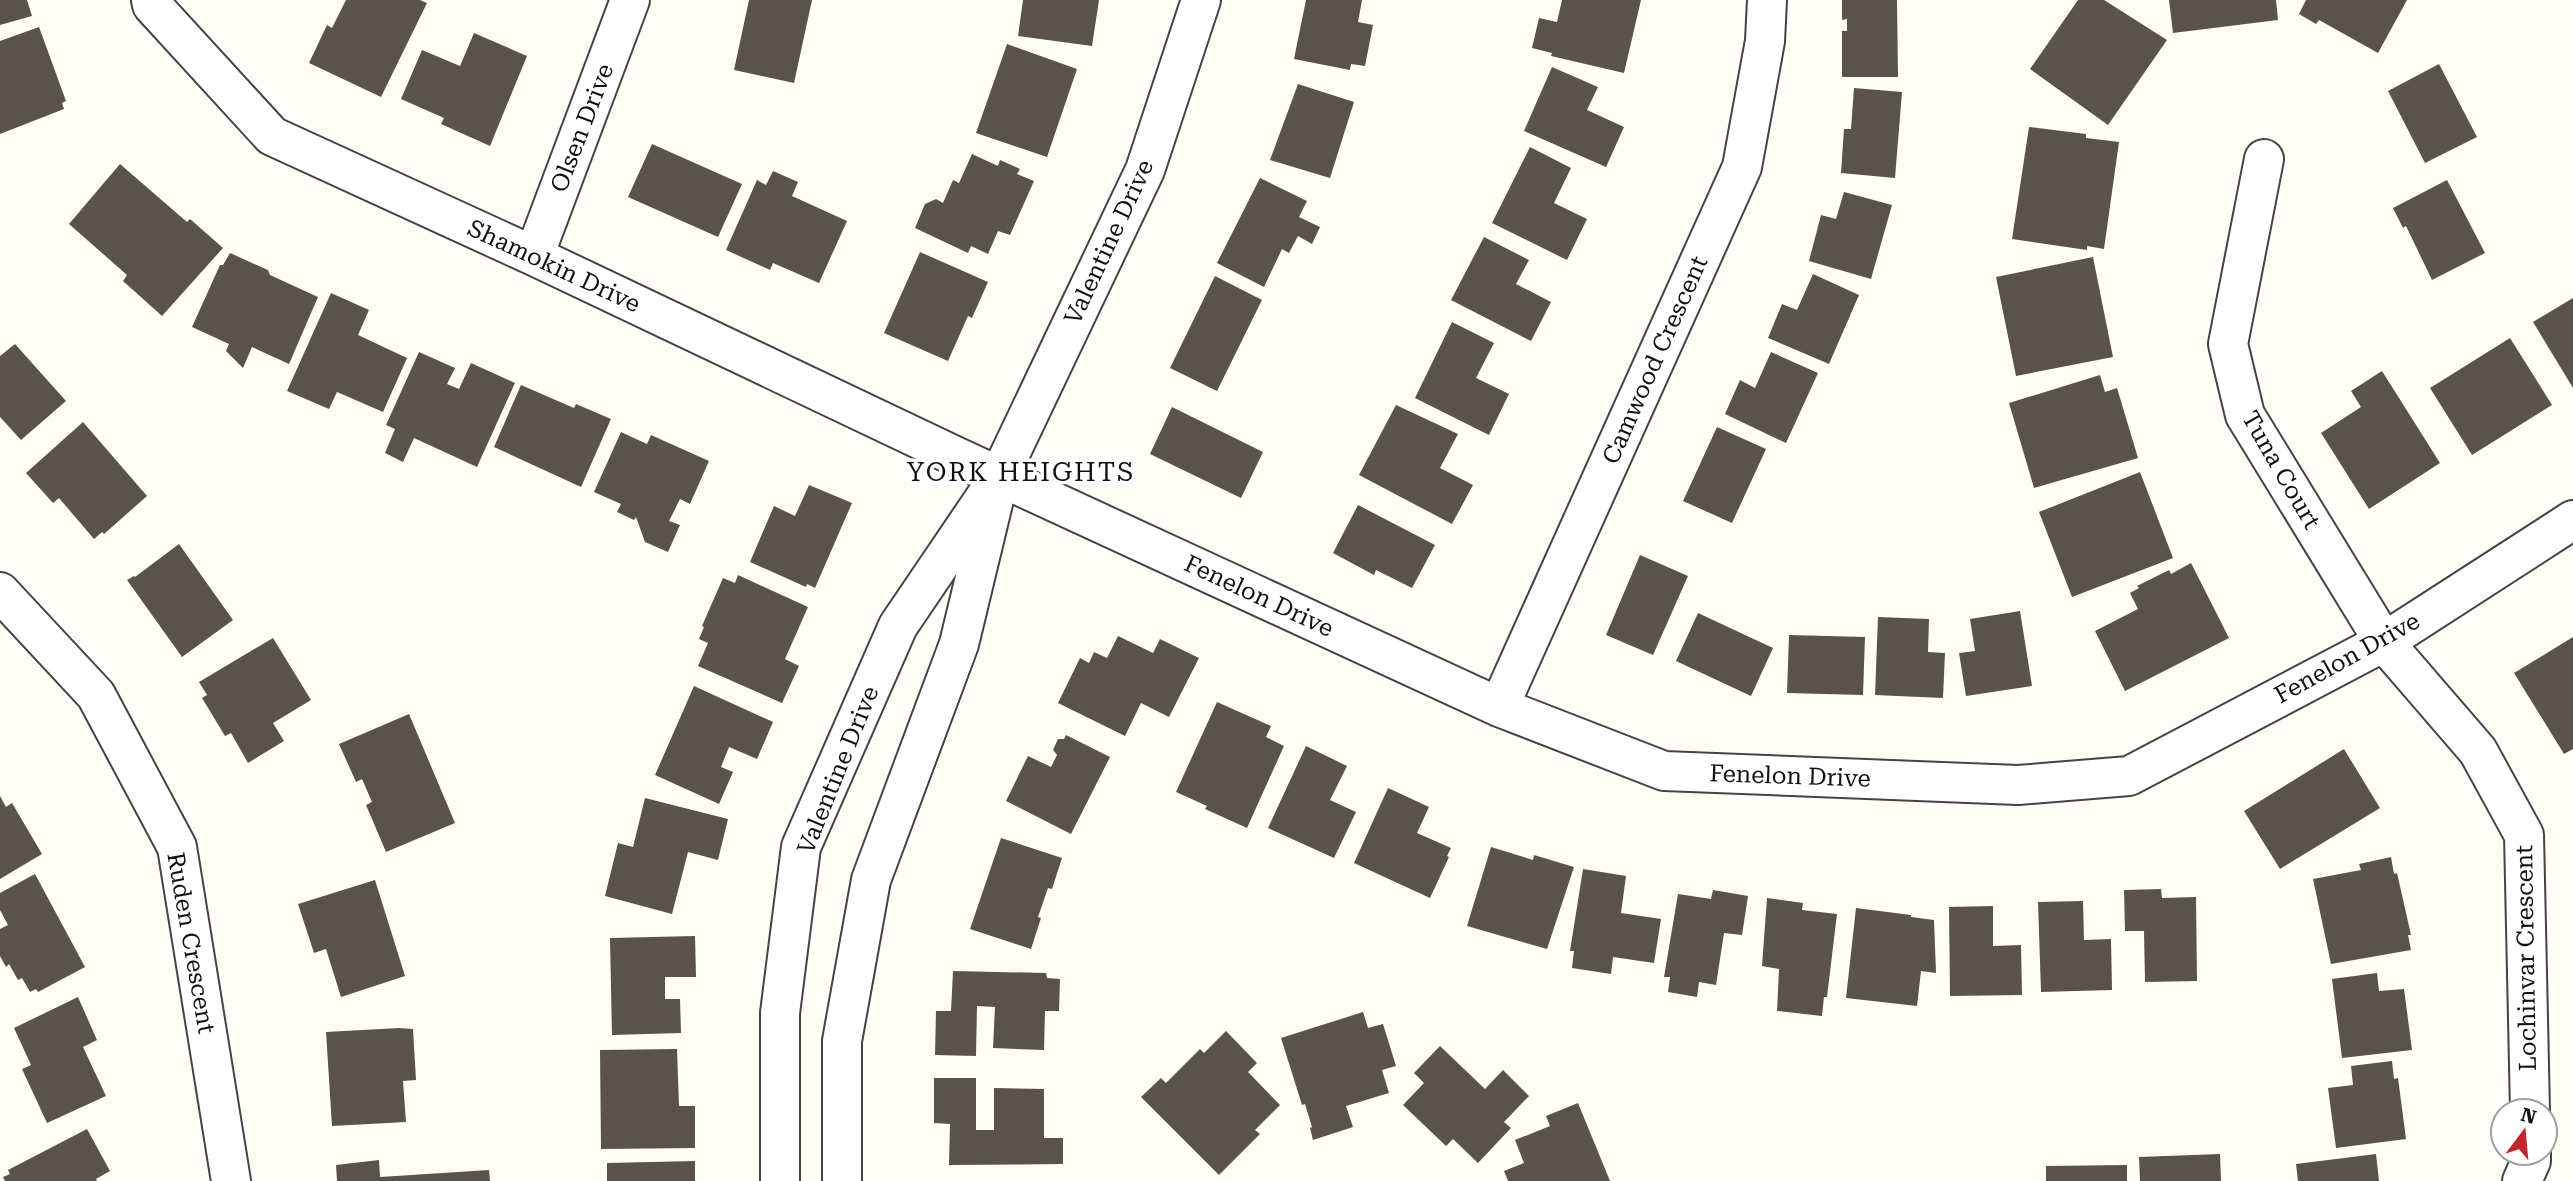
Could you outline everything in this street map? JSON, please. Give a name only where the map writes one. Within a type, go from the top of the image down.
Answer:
[{"type":"street","name":"Shamokin Drive","points":[[151,0],[152,5],[272,136],[534,256],[999,477]]},
{"type":"street","name":"Olsen Drive","points":[[534,256],[630,0]]},
{"type":"street","name":"Valentine Drive","points":[[780,1181],[780,1013],[801,848],[898,626],[999,477],[1145,170],[1201,0]]},
{"type":"street","name":"Camwood Crescent","points":[[1499,707],[1742,167],[1765,41],[1767,0]]},
{"type":"street","name":"Tuna Court","points":[[2264,159],[2228,344],[2242,403],[2245,415],[2384,642]]},
{"type":"street","name":"Valentine Drive","points":[[842,1181],[842,1041],[871,880],[960,644],[999,477]]},
{"type":"street","name":"Fenelon Drive","points":[[999,477],[1499,707],[1664,771],[2018,785],[2129,776],[2384,642],[2573,520]]},
{"type":"street","name":"Ruden Crescent","points":[[0,592],[96,695],[177,846],[231,1181]]},
{"type":"street","name":"Lochinvar Crescent","points":[[2384,642],[2478,751],[2524,835],[2530,1097]]},
{"type":"building","points":[[0,0],[27,0],[32,16],[0,25]]},
{"type":"building","points":[[346,0],[420,0],[427,3],[381,97],[309,63],[327,25],[332,28]]},
{"type":"building","points":[[749,0],[812,0],[794,83],[734,70]]},
{"type":"building","points":[[1023,0],[1099,0],[1092,46],[1018,36]]},
{"type":"building","points":[[1306,0],[1362,0],[1358,22],[1373,25],[1365,66],[1351,64],[1350,70],[1294,59]]},
{"type":"building","points":[[1562,0],[1641,0],[1624,73],[1551,56],[1552,53],[1532,48],[1539,18],[1557,22]]},
{"type":"building","points":[[1842,0],[1897,0],[1898,77],[1842,77],[1842,31],[1847,31],[1847,19],[1842,20]]},
{"type":"building","points":[[2078,0],[2104,0],[2167,40],[2108,125],[2030,69]]},
{"type":"building","points":[[2169,0],[2276,0],[2278,20],[2173,33]]},
{"type":"building","points":[[2306,0],[2407,0],[2378,53],[2319,20],[2316,24],[2299,14]]},
{"type":"building","points":[[39,27],[66,101],[62,103],[64,109],[0,134],[0,41]]},
{"type":"building","points":[[474,33],[527,56],[490,146],[441,124],[444,118],[401,99],[422,50],[460,66]]},
{"type":"building","points":[[1007,44],[1077,69],[1047,157],[976,133]]},
{"type":"building","points":[[2439,64],[2477,137],[2425,163],[2388,91]]},
{"type":"building","points":[[1552,67],[1598,87],[1587,110],[1624,127],[1606,167],[1524,131]]},
{"type":"building","points":[[1298,84],[1354,102],[1330,178],[1270,160]]},
{"type":"building","points":[[1854,88],[1902,92],[1895,178],[1841,173],[1844,129],[1851,129]]},
{"type":"building","points":[[2029,127],[2086,134],[2086,138],[2119,142],[2104,249],[2087,246],[2087,250],[2012,239]]},
{"type":"building","points":[[652,144],[742,184],[718,237],[628,197]]},
{"type":"building","points":[[1530,147],[1571,168],[1554,203],[1587,219],[1567,260],[1492,223]]},
{"type":"building","points":[[972,154],[998,166],[1000,160],[1020,169],[1017,174],[1034,181],[1010,235],[998,231],[988,254],[971,246],[968,253],[915,228],[925,204],[936,199],[943,203],[953,180],[959,183]]},
{"type":"building","points":[[120,164],[187,222],[190,219],[223,248],[162,316],[123,281],[127,275],[69,224]]},
{"type":"building","points":[[773,171],[798,182],[792,196],[847,221],[819,283],[773,263],[770,270],[726,250],[757,180],[766,185]]},
{"type":"building","points":[[1260,178],[1307,201],[1299,217],[1320,227],[1312,244],[1298,236],[1289,253],[1282,249],[1264,287],[1217,263]]},
{"type":"building","points":[[2447,180],[2485,253],[2432,280],[2406,226],[2403,228],[2393,208]]},
{"type":"building","points":[[1844,192],[1892,205],[1871,279],[1809,261],[1821,215],[1836,219]]},
{"type":"building","points":[[1484,237],[1529,260],[1516,284],[1551,302],[1531,341],[1451,300]]},
{"type":"building","points":[[920,252],[988,282],[972,318],[968,316],[948,361],[884,333]]},
{"type":"building","points":[[230,253],[318,297],[289,364],[252,347],[243,368],[226,351],[229,344],[192,327],[220,265],[223,265]]},
{"type":"building","points":[[2093,257],[2113,357],[2016,376],[1996,277]]},
{"type":"building","points":[[1813,274],[1859,295],[1829,364],[1768,338],[1782,304],[1797,310]]},
{"type":"building","points":[[1215,276],[1262,300],[1217,391],[1170,368]]},
{"type":"building","points":[[331,293],[369,310],[358,335],[407,358],[383,412],[337,392],[329,409],[287,391]]},
{"type":"building","points":[[2573,298],[2573,388],[2533,322]]},
{"type":"building","points":[[1452,322],[1494,343],[1476,378],[1509,394],[1489,435],[1415,398]]},
{"type":"building","points":[[2510,338],[2552,405],[2472,455],[2430,388]]},
{"type":"building","points":[[15,344],[66,401],[21,440],[0,417],[0,356]]},
{"type":"building","points":[[419,352],[455,368],[447,384],[459,389],[471,363],[515,383],[477,467],[414,438],[403,462],[385,453],[395,429],[386,425]]},
{"type":"building","points":[[1771,352],[1818,373],[1786,443],[1725,414],[1740,380],[1755,388]]},
{"type":"building","points":[[2382,371],[2440,463],[2369,509],[2321,433],[2361,407],[2351,391]]},
{"type":"building","points":[[2100,375],[2105,392],[2117,388],[2138,458],[2034,488],[2009,403]]},
{"type":"building","points":[[521,385],[574,408],[576,404],[611,419],[581,487],[494,447]]},
{"type":"building","points":[[1396,405],[1458,434],[1440,468],[1473,485],[1452,524],[1359,475]]},
{"type":"building","points":[[1172,407],[1263,452],[1241,498],[1150,454]]},
{"type":"building","points":[[83,422],[147,496],[104,534],[102,532],[94,539],[59,498],[53,503],[26,473]]},
{"type":"building","points":[[1717,427],[1766,449],[1732,523],[1683,501]]},
{"type":"building","points":[[621,432],[647,444],[651,435],[709,461],[690,504],[680,499],[669,521],[680,525],[668,552],[645,542],[636,517],[634,520],[617,512],[621,504],[594,492]]},
{"type":"building","points":[[2140,472],[2173,558],[2072,597],[2039,512]]},
{"type":"building","points":[[809,485],[852,503],[815,588],[807,584],[806,587],[750,562],[774,506],[795,516]]},
{"type":"building","points":[[1358,505],[1435,545],[1412,588],[1376,570],[1374,575],[1333,553]]},
{"type":"building","points":[[179,544],[233,620],[182,657],[127,580]]},
{"type":"building","points":[[1640,555],[1688,576],[1653,655],[1606,635]]},
{"type":"building","points":[[2191,563],[2229,638],[2125,691],[2095,631],[2138,609],[2130,593],[2139,588],[2137,586],[2169,570],[2171,574]]},
{"type":"building","points":[[738,575],[808,607],[785,659],[799,666],[782,703],[698,666],[708,643],[699,639],[704,627],[702,626],[723,578],[735,583]]},
{"type":"building","points":[[2020,611],[2032,686],[1966,696],[1959,653],[1975,651],[1970,619]]},
{"type":"building","points":[[1698,613],[1773,648],[1751,696],[1676,661]]},
{"type":"building","points":[[1878,617],[1929,619],[1928,652],[1945,653],[1943,698],[1875,695]]},
{"type":"building","points":[[1789,635],[1865,637],[1863,695],[1787,693]]},
{"type":"building","points":[[1118,636],[1153,653],[1160,639],[1199,658],[1169,717],[1141,703],[1125,736],[1058,703],[1080,658],[1089,663],[1094,652],[1107,658]]},
{"type":"building","points":[[2573,637],[2573,749],[2564,754],[2514,673]]},
{"type":"building","points":[[273,638],[311,700],[273,723],[284,741],[248,763],[231,733],[225,736],[202,698],[207,695],[199,682]]},
{"type":"building","points":[[694,686],[773,722],[757,759],[729,747],[721,767],[733,772],[719,804],[655,775]]},
{"type":"building","points":[[1217,702],[1271,726],[1266,737],[1284,746],[1247,828],[1176,792]]},
{"type":"building","points":[[409,714],[455,823],[386,852],[366,805],[372,802],[362,779],[356,782],[339,744]]},
{"type":"building","points":[[1066,735],[1110,757],[1071,834],[1006,801],[1028,756],[1051,767],[1057,755],[1053,750],[1058,739],[1064,739]]},
{"type":"building","points":[[1306,746],[1347,766],[1330,800],[1356,812],[1334,858],[1268,828]]},
{"type":"building","points":[[2344,749],[2380,808],[2280,869],[2244,811]]},
{"type":"building","points":[[1388,788],[1429,807],[1417,833],[1451,848],[1430,898],[1354,863]]},
{"type":"building","points":[[0,796],[6,807],[12,803],[42,854],[0,879]]},
{"type":"building","points":[[645,798],[728,819],[718,860],[688,852],[672,914],[605,896],[618,843],[633,847]]},
{"type":"building","points":[[1001,838],[1062,858],[1052,889],[1048,888],[1038,917],[1041,918],[1031,949],[970,929]]},
{"type":"building","points":[[1491,847],[1533,860],[1534,855],[1574,867],[1547,949],[1467,926]]},
{"type":"building","points":[[2391,857],[2411,935],[2408,935],[2411,950],[2331,964],[2313,879],[2361,870],[2359,864]]},
{"type":"building","points":[[1583,869],[1626,876],[1621,913],[1661,919],[1654,963],[1613,957],[1611,974],[1572,968],[1574,951],[1570,951]]},
{"type":"building","points":[[35,874],[85,967],[38,992],[36,989],[30,992],[22,978],[18,980],[9,964],[6,967],[0,956],[0,929],[8,925],[0,910],[0,893]]},
{"type":"building","points":[[375,880],[405,976],[341,997],[326,949],[314,953],[298,904]]},
{"type":"building","points":[[2161,889],[2162,898],[2196,897],[2197,981],[2145,982],[2144,931],[2125,931],[2124,890]]},
{"type":"building","points":[[1713,890],[1748,896],[1742,935],[1724,933],[1716,985],[1699,982],[1697,997],[1668,992],[1670,977],[1664,977],[1678,894],[1711,899]]},
{"type":"building","points":[[1767,898],[1803,903],[1802,910],[1837,914],[1827,997],[1824,997],[1822,1016],[1777,1011],[1779,969],[1762,966]]},
{"type":"building","points":[[2083,901],[2084,940],[2111,939],[2112,990],[2041,992],[2038,902]]},
{"type":"building","points":[[1993,906],[1993,946],[2021,945],[2022,995],[1950,996],[1949,907]]},
{"type":"building","points":[[1856,908],[1934,920],[1936,973],[1921,971],[1917,1006],[1846,998]]},
{"type":"building","points":[[695,936],[696,977],[665,977],[665,999],[680,999],[681,1033],[612,1035],[610,938]]},
{"type":"building","points":[[953,971],[1046,973],[1047,978],[1060,979],[1059,1011],[1045,1011],[1044,1050],[993,1048],[995,1007],[977,1006],[976,1056],[935,1055],[936,1011],[951,1011]]},
{"type":"building","points":[[2377,973],[2379,991],[2404,989],[2412,1050],[2342,1058],[2332,979]]},
{"type":"building","points":[[78,997],[97,1040],[83,1047],[106,1096],[47,1123],[22,1069],[31,1065],[14,1028]]},
{"type":"building","points":[[1363,1012],[1368,1028],[1383,1024],[1396,1066],[1382,1070],[1389,1093],[1346,1106],[1353,1127],[1313,1140],[1305,1104],[1302,1105],[1281,1038]]},
{"type":"building","points":[[413,1029],[416,1080],[403,1081],[406,1122],[332,1126],[326,1032]]},
{"type":"building","points":[[1226,1031],[1257,1063],[1248,1072],[1280,1105],[1255,1130],[1260,1134],[1219,1175],[1141,1097],[1161,1078],[1166,1083],[1200,1049],[1204,1053]]},
{"type":"building","points":[[1440,1046],[1485,1089],[1503,1070],[1529,1096],[1504,1122],[1511,1128],[1478,1163],[1453,1139],[1446,1146],[1403,1105],[1424,1083],[1414,1073]]},
{"type":"building","points":[[677,1049],[679,1106],[695,1106],[695,1148],[601,1149],[600,1050]]},
{"type":"building","points":[[2392,1061],[2394,1079],[2398,1078],[2406,1139],[2336,1148],[2328,1088],[2353,1085],[2351,1066]]},
{"type":"building","points":[[934,1078],[976,1078],[976,1130],[994,1130],[994,1088],[1044,1089],[1044,1138],[1063,1138],[1063,1164],[949,1165],[950,1124],[934,1123]]},
{"type":"building","points":[[1578,1103],[1610,1181],[1508,1181],[1504,1171],[1524,1163],[1515,1140],[1550,1126],[1546,1116]]},
{"type":"building","points":[[87,1129],[110,1171],[96,1179],[97,1181],[5,1181],[3,1177],[10,1174],[8,1170]]},
{"type":"building","points":[[2220,1154],[2221,1181],[2140,1181],[2139,1157]]},
{"type":"building","points":[[2376,1154],[2379,1181],[2298,1181],[2296,1164]]},
{"type":"building","points":[[379,1160],[380,1177],[489,1170],[490,1181],[337,1181],[336,1165]]},
{"type":"building","points":[[695,1161],[695,1181],[607,1181],[607,1163]]},
{"type":"building","points":[[2127,1165],[2127,1181],[2046,1181],[2046,1166]]},
{"type":"district","name":"YORK HEIGHTS","points":[[1021,472]]}]
